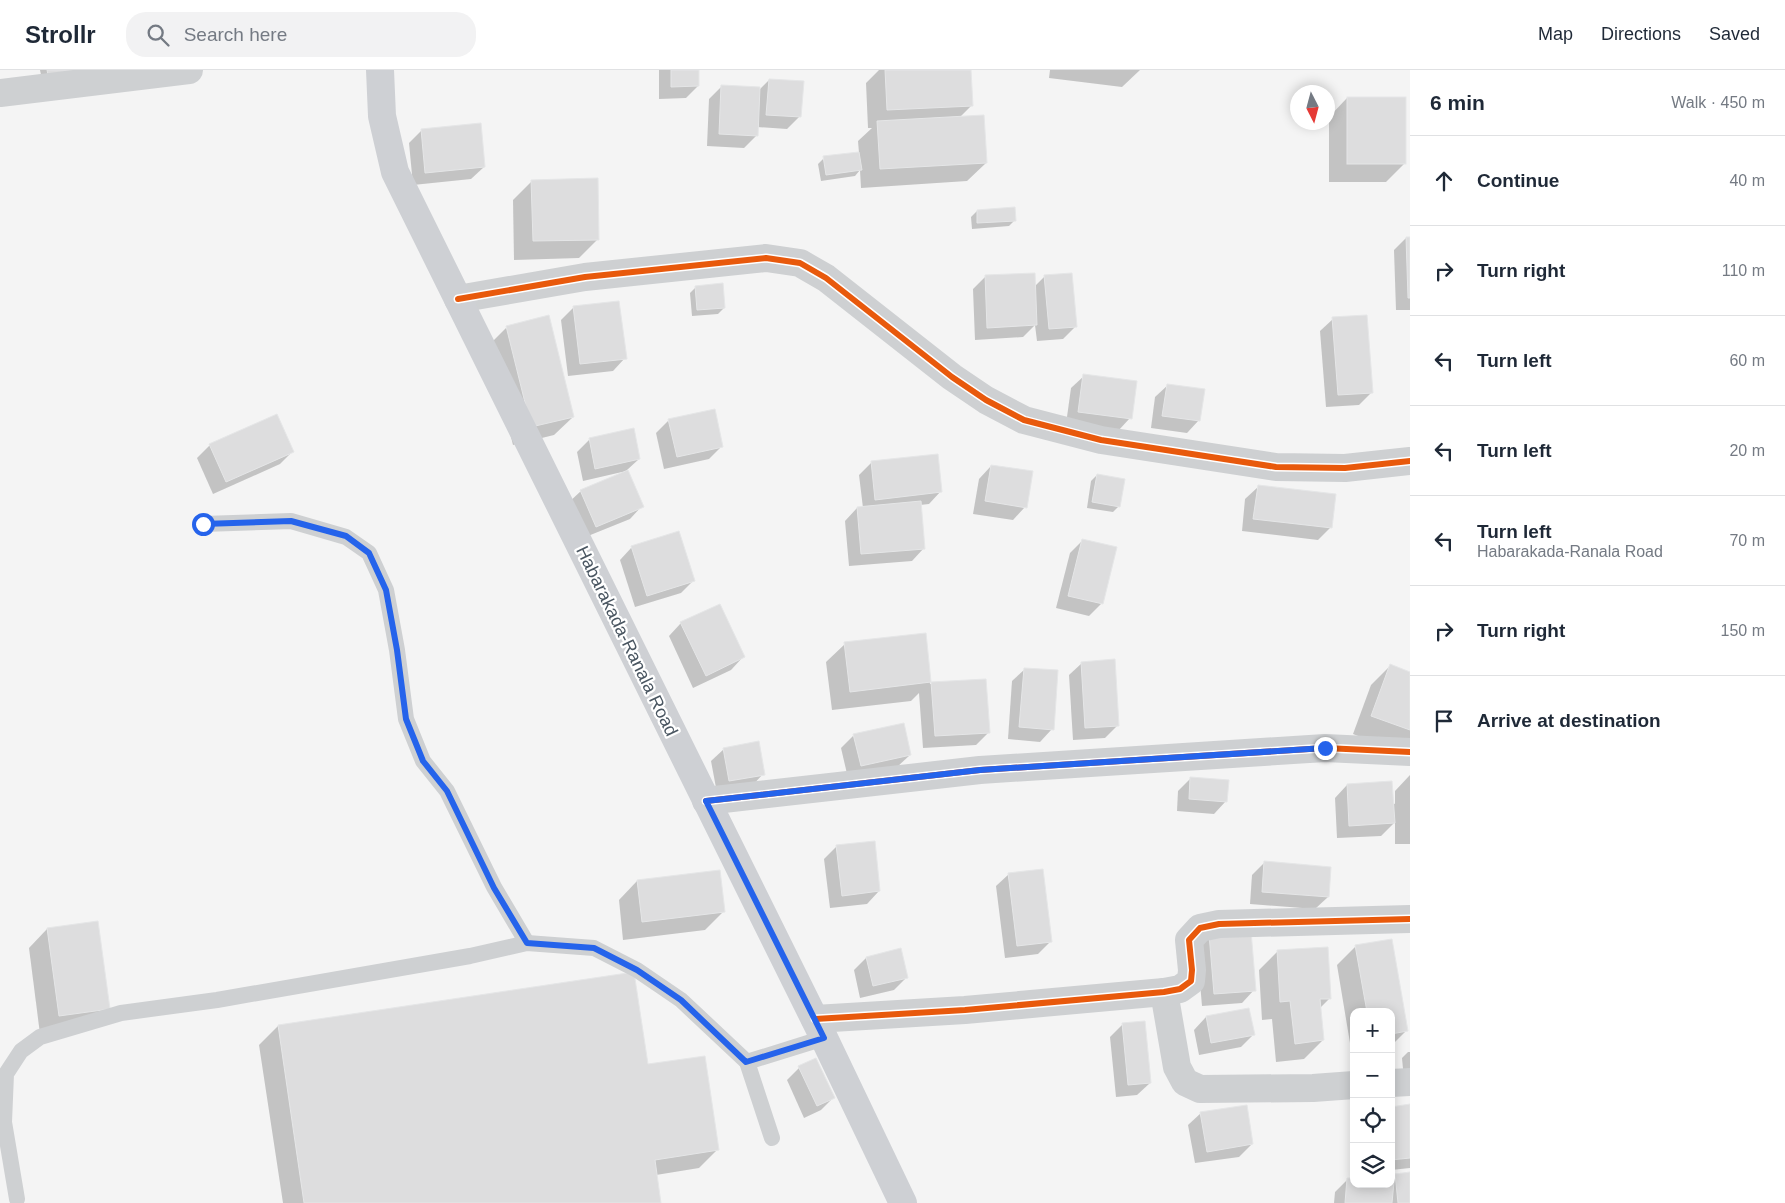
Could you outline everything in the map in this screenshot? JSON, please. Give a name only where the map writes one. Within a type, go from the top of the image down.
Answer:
[{"type":"main road","name":"Habarakada-Ranala Road","points":[[380,70],[382,116],[395,172],[819,1028],[903,1203]]},
{"type":"street","points":[[0,93],[189,70]]},
{"type":"street","points":[[458,299],[585,278],[766,258],[800,264],[826,278],[952,377],[986,400],[1024,420],[1101,440],[1276,467],[1345,468],[1410,460]]},
{"type":"street","points":[[706,801],[980,770],[1325,748],[1410,752]]},
{"type":"street","points":[[819,1028],[965,1010],[1180,989],[1191,981],[1192,970],[1189,940],[1200,928],[1219,924],[1410,919]]},
{"type":"street","points":[[1164,992],[1177,1067],[1185,1082],[1200,1089],[1313,1088],[1350,1085]]},
{"type":"street","points":[[1395,1083],[1410,1082]]},
{"type":"lane","points":[[203,524],[291,521],[346,536],[369,553],[386,590],[397,650],[406,719],[423,761],[447,791],[494,888],[527,943]]},
{"type":"lane","points":[[17,1199],[4,1122],[6,1074],[21,1051],[40,1037],[122,1013],[256,993],[470,956],[527,943],[594,948],[637,970],[681,1000],[746,1062],[772,1138]]},
{"type":"lane","points":[[746,1062],[819,1028]]},
{"type":"building","points":[[47,70],[83,70],[49,79]]},
{"type":"building","points":[[671,70],[699,70],[699,86],[671,87]]},
{"type":"building","points":[[885,70],[971,70],[973,106],[887,110]]},
{"type":"building","points":[[769,79],[804,81],[801,117],[766,115]]},
{"type":"building","points":[[721,85],[760,87],[758,136],[719,134]]},
{"type":"building","points":[[1347,97],[1406,97],[1406,164],[1347,164]]},
{"type":"building","points":[[984,115],[987,163],[880,169],[877,121]]},
{"type":"building","points":[[481,123],[485,167],[425,173],[421,129]]},
{"type":"building","points":[[859,152],[862,170],[826,175],[823,156]]},
{"type":"building","points":[[598,178],[599,240],[533,241],[531,180]]},
{"type":"building","points":[[1015,207],[1016,221],[977,223],[977,210]]},
{"type":"building","points":[[1406,237],[1410,237],[1410,298],[1408,298]]},
{"type":"building","points":[[1035,273],[1037,325],[987,328],[985,275]]},
{"type":"building","points":[[1072,273],[1077,327],[1049,329],[1044,275]]},
{"type":"building","points":[[723,283],[725,308],[697,310],[695,286]]},
{"type":"building","points":[[619,301],[627,359],[580,364],[573,306]]},
{"type":"building","points":[[549,315],[574,417],[531,427],[506,326]]},
{"type":"building","points":[[1367,315],[1373,393],[1338,395],[1332,317]]},
{"type":"building","points":[[1083,374],[1137,381],[1132,419],[1078,412]]},
{"type":"building","points":[[1167,384],[1205,389],[1200,421],[1162,416]]},
{"type":"building","points":[[715,409],[723,447],[677,457],[668,419]]},
{"type":"building","points":[[277,414],[294,452],[226,482],[209,444]]},
{"type":"building","points":[[634,428],[640,459],[595,469],[589,438]]},
{"type":"building","points":[[938,454],[942,492],[875,500],[871,461]]},
{"type":"building","points":[[991,465],[1033,471],[1027,508],[985,501]]},
{"type":"building","points":[[628,470],[644,507],[596,527],[580,490]]},
{"type":"building","points":[[1097,474],[1125,479],[1120,507],[1092,502]]},
{"type":"building","points":[[1258,485],[1336,494],[1332,528],[1253,519]]},
{"type":"building","points":[[921,501],[925,549],[861,554],[857,507]]},
{"type":"building","points":[[679,531],[695,581],[647,596],[631,546]]},
{"type":"building","points":[[1082,539],[1117,547],[1103,604],[1068,596]]},
{"type":"building","points":[[720,604],[745,657],[706,676],[680,622]]},
{"type":"building","points":[[926,633],[931,682],[850,692],[844,642]]},
{"type":"building","points":[[1115,659],[1119,726],[1085,728],[1081,662]]},
{"type":"building","points":[[1390,664],[1410,672],[1410,730],[1371,716]]},
{"type":"building","points":[[1024,668],[1058,670],[1054,730],[1019,727]]},
{"type":"building","points":[[986,679],[990,733],[935,736],[931,682]]},
{"type":"building","points":[[904,723],[911,755],[861,766],[853,734]]},
{"type":"building","points":[[759,741],[765,775],[729,781],[723,748]]},
{"type":"building","points":[[1190,777],[1229,780],[1227,802],[1189,799]]},
{"type":"building","points":[[1392,781],[1395,823],[1349,826],[1347,784]]},
{"type":"building","points":[[875,841],[880,891],[842,896],[836,845]]},
{"type":"building","points":[[1264,861],[1331,867],[1329,897],[1262,892]]},
{"type":"building","points":[[1043,869],[1052,942],[1017,946],[1008,873]]},
{"type":"building","points":[[720,870],[725,912],[642,922],[637,880]]},
{"type":"building","points":[[98,921],[110,1009],[59,1016],[47,928]]},
{"type":"building","points":[[1251,931],[1256,991],[1214,994],[1209,934]]},
{"type":"building","points":[[1392,939],[1408,1031],[1395,1033],[1395,1008],[1366,1008],[1355,945]]},
{"type":"building","points":[[1328,947],[1331,999],[1320,999],[1324,1040],[1295,1044],[1290,1001],[1280,1002],[1277,950]]},
{"type":"building","points":[[901,948],[908,978],[873,986],[866,957]]},
{"type":"building","points":[[634,972],[648,1064],[705,1056],[719,1150],[655,1160],[661,1203],[304,1203],[278,1025]]},
{"type":"building","points":[[1249,1008],[1255,1035],[1211,1043],[1206,1016]]},
{"type":"building","points":[[1145,1021],[1151,1083],[1128,1085],[1122,1023]]},
{"type":"building","points":[[816,1058],[835,1098],[817,1106],[798,1066]]},
{"type":"building","points":[[1410,1104],[1410,1158],[1395,1160],[1395,1106]]},
{"type":"building","points":[[1247,1105],[1253,1144],[1207,1152],[1200,1112]]},
{"type":"building","points":[[1410,1172],[1410,1203],[1398,1203],[1395,1174]]},
{"type":"building","points":[[1347,1178],[1350,1178],[1350,1188],[1393,1188],[1392,1203],[1345,1203]]},
{"type":"cycle path","points":[[458,299],[585,277],[766,258],[800,263],[826,278],[952,377],[986,400],[1024,420],[1101,440],[1276,467],[1345,468],[1410,461]]},
{"type":"cycle path","points":[[706,801],[980,770],[1325,748],[1410,752]]},
{"type":"cycle path","points":[[815,1019],[965,1010],[1164,992],[1180,989],[1191,981],[1192,970],[1189,940],[1200,928],[1219,924],[1410,919]]},
{"type":"route","points":[[203,524],[291,521],[346,536],[369,553],[386,590],[397,650],[406,719],[423,761],[447,791],[494,888],[527,943],[594,948],[637,970],[681,1000],[746,1062],[824,1038],[706,801],[980,770],[1325,748]]}]
